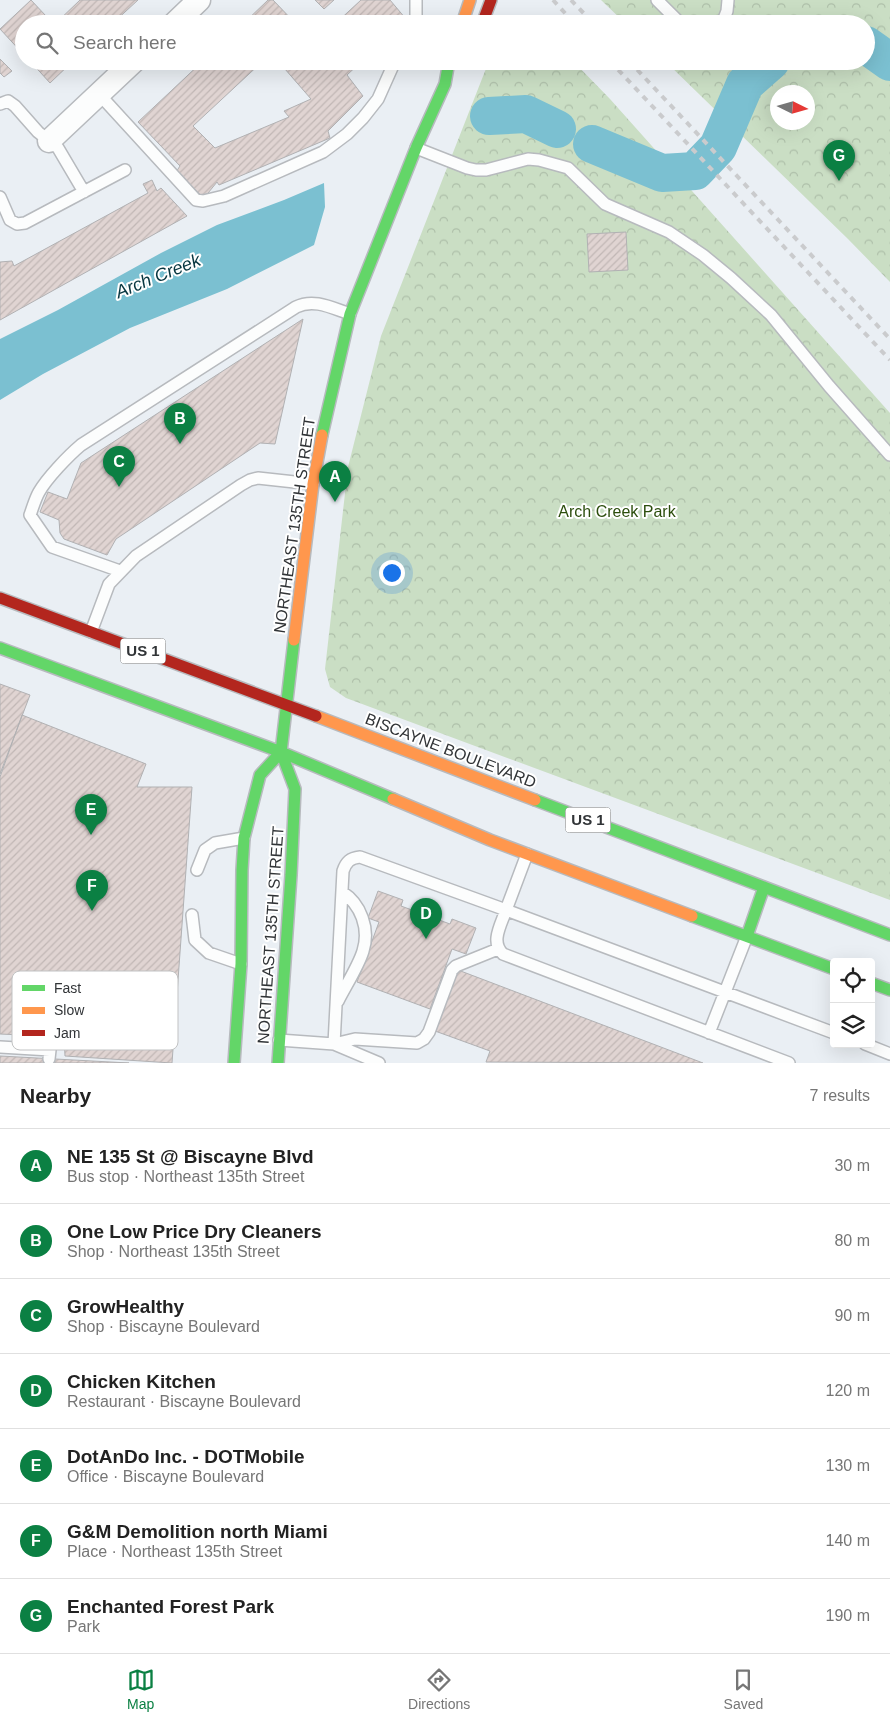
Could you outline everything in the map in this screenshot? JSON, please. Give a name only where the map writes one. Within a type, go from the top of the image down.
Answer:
[{"type":"main road","points":[[467,12],[491,0]]},
{"type":"main road","name":"NORTHEAST 135TH STREET","points":[[278,1063],[295,789],[281,752],[285,704],[313,484],[325,418],[350,314],[416,148],[445,84],[447,70]]},
{"type":"main road","name":"NORTHEAST 135TH STREET","points":[[445,84],[456,76],[459,70]]},
{"type":"main road","name":"BISCAYNE BOULEVARD","points":[[0,598],[890,934]]},
{"type":"main road","points":[[0,648],[281,752],[473,833],[830,967]]},
{"type":"main road","name":"NORTHEAST 135TH STREET","points":[[234,1063],[241,964],[244,838],[260,775],[281,752]]},
{"type":"main road","points":[[747,936],[764,886]]},
{"type":"main road","points":[[875,984],[890,990]]},
{"type":"street","points":[[183,15],[199,0]]},
{"type":"street","points":[[49,141],[124,70]]},
{"type":"lane","points":[[416,0],[416,15]]},
{"type":"lane","points":[[657,0],[671,15]]},
{"type":"lane","points":[[724,15],[728,0]]},
{"type":"lane","points":[[99,94],[196,200],[203,201],[224,196],[323,152],[347,134],[363,118],[378,99],[391,70]]},
{"type":"lane","points":[[0,104],[8,101],[15,106],[38,132],[58,148],[84,192]]},
{"type":"lane","points":[[416,148],[476,170],[486,170],[528,159],[568,168],[605,204],[669,232],[717,266],[771,315],[829,386],[890,455]]},
{"type":"lane","points":[[0,196],[10,220],[17,224],[25,223],[125,170]]},
{"type":"lane","points":[[120,571],[52,547],[30,515],[39,493],[48,478],[81,445],[296,307],[304,303],[315,302],[350,314]]},
{"type":"lane","points":[[91,632],[109,584],[120,571],[136,556],[250,480],[258,478],[313,484]]},
{"type":"lane","points":[[197,870],[205,850],[214,844],[244,838]]},
{"type":"lane","points":[[527,854],[497,936],[496,943],[498,949],[503,954],[789,1063]]},
{"type":"lane","points":[[334,1044],[343,871],[346,863],[353,858],[360,857],[830,1032]]},
{"type":"lane","points":[[336,1005],[363,952],[366,939],[364,924],[358,908],[350,897],[342,892]]},
{"type":"lane","points":[[192,915],[195,940],[209,953],[241,964]]},
{"type":"lane","points":[[709,1033],[747,936]]},
{"type":"lane","points":[[279,1040],[334,1044],[355,1039],[417,1042],[424,1039],[429,1032],[452,970],[456,966],[498,949]]},
{"type":"lane","points":[[334,1044],[380,1063]]},
{"type":"lane","points":[[875,1048],[890,1054]]},
{"type":"lane","points":[[49,1059],[50,1050]]},
{"type":"green space","points":[[601,0],[890,0],[890,282],[674,70],[875,70],[875,15],[617,15]]},
{"type":"green space","name":"Arch Creek Park","points":[[485,70],[582,70],[610,99],[890,413],[890,900],[346,698],[330,687],[325,669],[348,467],[381,336]]},
{"type":"water","points":[[324,183],[325,207],[314,245],[227,289],[130,328],[43,374],[0,400],[0,339],[217,225]]},
{"type":"building","points":[[31,0],[45,15],[15,15],[15,45],[0,29]]},
{"type":"building","points":[[80,0],[138,0],[122,15],[64,15]]},
{"type":"building","points":[[268,0],[273,0],[287,15],[252,15]]},
{"type":"building","points":[[315,0],[334,0],[324,9]]},
{"type":"building","points":[[361,0],[390,0],[403,15],[345,15]]},
{"type":"building","points":[[0,59],[12,71],[4,77],[0,73]]},
{"type":"building","points":[[38,70],[64,70],[50,83]]},
{"type":"building","points":[[193,70],[253,70],[193,126],[215,148],[289,117],[284,111],[311,99],[286,70],[352,70],[347,75],[363,96],[328,131],[330,138],[219,185],[217,182],[204,198],[176,172],[180,166],[138,122]]},
{"type":"building","points":[[152,180],[157,191],[161,188],[187,216],[0,320],[0,262],[12,261],[14,266],[148,193],[143,184]]},
{"type":"building","points":[[626,232],[628,270],[589,272],[587,234]]},
{"type":"building","points":[[303,319],[275,444],[260,443],[116,539],[107,555],[64,539],[60,533],[59,520],[40,512],[48,492],[67,499],[81,463]]},
{"type":"building","points":[[0,684],[30,695],[0,774]]},
{"type":"building","points":[[22,715],[146,764],[137,787],[192,787],[178,980],[178,971],[12,971],[12,1035],[0,1034],[0,777]]},
{"type":"building","points":[[378,891],[403,900],[401,906],[450,924],[452,919],[476,928],[466,954],[452,949],[430,1009],[357,982],[379,922],[368,918]]},
{"type":"building","points":[[458,970],[703,1063],[486,1062],[490,1051],[435,1031]]},
{"type":"building","points":[[65,1050],[173,1050],[172,1063],[65,1056]]},
{"type":"building","points":[[0,1056],[129,1063],[0,1063]]},
{"type":"waterway","name":"Arch Creek","points":[[875,51],[890,62]]},
{"type":"waterway","name":"Arch Creek","points":[[592,144],[662,173],[695,171],[718,147],[745,84],[761,70]]},
{"type":"waterway","name":"Arch Creek","points":[[489,116],[526,114],[557,129]]},
{"type":"railway","points":[[553,0],[567,15]]},
{"type":"railway","points":[[571,0],[585,15]]},
{"type":"railway","points":[[618,70],[890,360]]},
{"type":"railway","points":[[637,70],[890,339]]},
{"type":"traffic: fast","points":[[322,435],[350,314],[416,148],[445,84],[447,70]]},
{"type":"traffic: fast","points":[[278,1063],[295,789],[281,752],[294,640]]},
{"type":"traffic: fast","points":[[0,648],[281,752],[393,799]]},
{"type":"traffic: fast","points":[[234,1063],[241,964],[244,838],[260,775],[281,752]]},
{"type":"traffic: fast","points":[[535,800],[890,935]]},
{"type":"traffic: fast","points":[[747,936],[764,887]]},
{"type":"traffic: fast","points":[[692,916],[830,968]]},
{"type":"traffic: fast","points":[[875,984],[890,990]]},
{"type":"traffic: slow","points":[[465,15],[470,0]]},
{"type":"traffic: slow","points":[[294,640],[313,484],[322,435]]},
{"type":"traffic: slow","points":[[316,716],[535,800]]},
{"type":"traffic: slow","points":[[393,799],[490,840],[692,916]]},
{"type":"traffic: jam","points":[[485,15],[491,0]]},
{"type":"traffic: jam","points":[[0,598],[316,716]]},
{"type":"place","name":"Enchanted Forest Park","points":[[839,181]]},
{"type":"place","name":"One Low Price Dry Cleaners","points":[[180,444]]},
{"type":"place","name":"GrowHealthy","points":[[119,487]]},
{"type":"place","name":"NE 135 St @ Biscayne Blvd","points":[[335,502]]},
{"type":"place","name":"DotAnDo Inc. - DOTMobile","points":[[91,835]]},
{"type":"place","name":"G&M Demolition north Miami","points":[[92,911]]},
{"type":"place","name":"Chicken Kitchen","points":[[426,939]]}]
